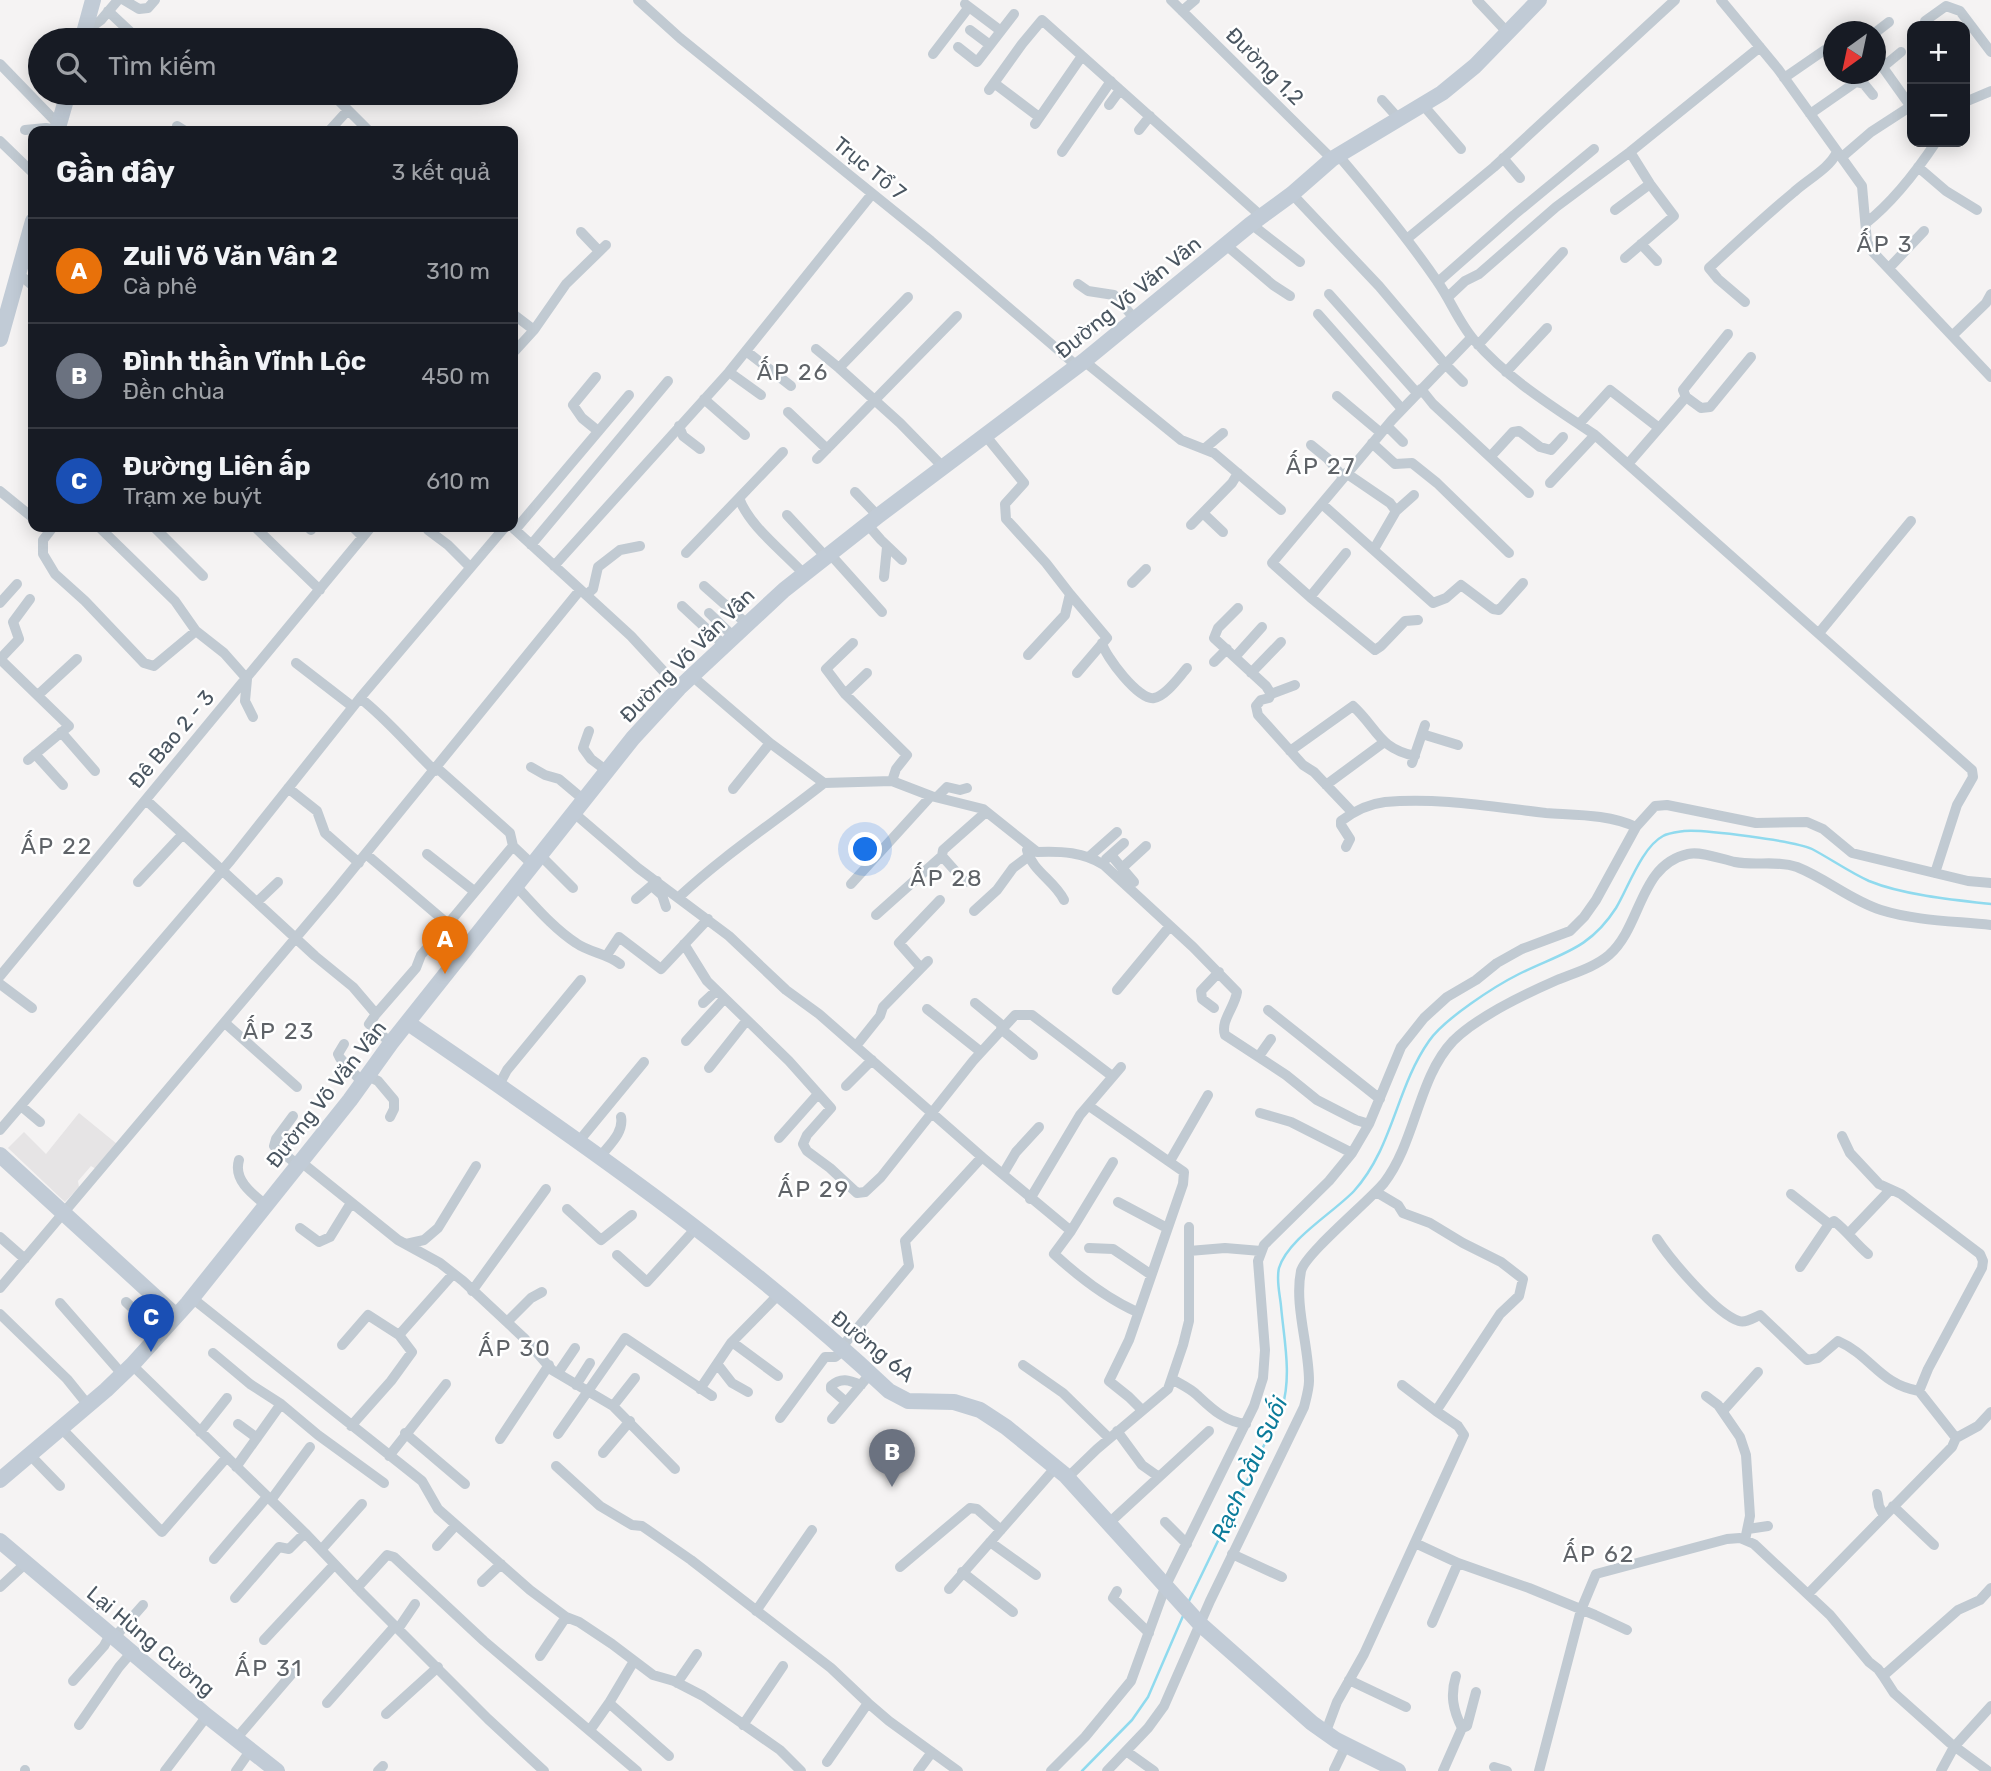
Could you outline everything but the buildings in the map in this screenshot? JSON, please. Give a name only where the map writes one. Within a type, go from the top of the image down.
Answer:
[{"type":"street","points":[[85,28],[93,0]]},
{"type":"street","points":[[92,28],[118,0]]},
{"type":"street","points":[[124,0],[139,9],[148,8],[155,0]]},
{"type":"street","name":"Trục Tổ 7","points":[[638,0],[690,46],[1081,363],[1181,440],[1214,453],[1281,510]]},
{"type":"street","name":"Đường 1,2","points":[[1171,0],[1335,157],[1408,238],[1475,341],[1506,372],[1537,397],[1595,435],[1972,769],[1973,777],[1957,805],[1935,873]]},
{"type":"street","points":[[1182,11],[1195,0]]},
{"type":"street","points":[[1477,0],[1508,33]]},
{"type":"street","name":"Đường Võ Văn Vân","points":[[0,1480],[127,1369],[192,1298],[579,806],[643,726],[679,688],[804,574],[1081,363],[1335,157],[1423,105],[1475,66],[1539,0]]},
{"type":"street","points":[[1408,238],[1503,158],[1675,0]]},
{"type":"street","points":[[1721,0],[1784,78],[1863,187],[1867,242],[1872,251],[1991,377]]},
{"type":"street","points":[[933,54],[967,6],[1021,44]]},
{"type":"street","points":[[1926,21],[1946,6],[1960,11],[1964,21]]},
{"type":"street","points":[[108,11],[126,28]]},
{"type":"street","points":[[958,47],[977,62],[1014,13]]},
{"type":"street","points":[[1083,56],[1037,121],[992,86],[1021,44],[1042,20],[1083,56],[1111,81],[1120,90],[1150,116],[1300,262]]},
{"type":"street","points":[[1970,29],[1991,52]]},
{"type":"street","points":[[970,30],[990,45]]},
{"type":"street","points":[[1448,297],[1556,206],[1630,152],[1760,47]]},
{"type":"street","points":[[1784,78],[1823,49]]},
{"type":"street","points":[[1745,302],[1709,268],[1840,154],[1908,108],[1909,104],[1901,91],[1884,69],[1884,65],[1901,52]]},
{"type":"street","points":[[0,64],[28,95]]},
{"type":"street","points":[[1062,152],[1111,81]]},
{"type":"street","points":[[1810,114],[1856,82],[1864,84],[1873,95]]},
{"type":"street","points":[[1109,105],[1120,90]]},
{"type":"street","points":[[1970,100],[1991,91]]},
{"type":"street","points":[[1382,100],[1399,119]]},
{"type":"street","points":[[37,105],[55,126]]},
{"type":"street","points":[[59,126],[65,105]]},
{"type":"street","points":[[343,105],[364,126]]},
{"type":"street","points":[[1423,105],[1461,149]]},
{"type":"street","points":[[334,126],[348,110]]},
{"type":"street","points":[[1139,130],[1150,116]]},
{"type":"street","points":[[0,141],[28,168]]},
{"type":"street","points":[[1866,223],[1883,209],[1932,147]]},
{"type":"street","points":[[1438,282],[1594,149]]},
{"type":"street","points":[[1625,258],[1674,216],[1630,152]]},
{"type":"street","points":[[1503,158],[1520,178]]},
{"type":"street","points":[[1918,167],[1946,191],[1977,210]]},
{"type":"street","points":[[1615,210],[1650,184]]},
{"type":"street","points":[[554,566],[729,372],[872,194]]},
{"type":"street","points":[[1292,194],[1379,286],[1463,382]]},
{"type":"street","points":[[1889,268],[1924,231]]},
{"type":"street","points":[[518,348],[534,330],[566,284],[602,248],[581,232]]},
{"type":"street","points":[[1641,244],[1657,261]]},
{"type":"street","points":[[1226,245],[1290,296]]},
{"type":"street","points":[[1418,620],[1405,621],[1375,650],[1272,563],[1402,409],[1445,364],[1475,341],[1563,252]]},
{"type":"street","points":[[0,339],[19,274],[28,259]]},
{"type":"street","points":[[19,274],[28,282]]},
{"type":"street","points":[[1078,284],[1088,290],[1114,295],[1135,319]]},
{"type":"street","points":[[1329,294],[1419,391],[1529,492]]},
{"type":"street","points":[[1953,335],[1986,303],[1991,294]]},
{"type":"street","points":[[839,368],[908,297]]},
{"type":"street","points":[[1318,314],[1402,409]]},
{"type":"street","points":[[817,459],[957,316]]},
{"type":"street","points":[[518,318],[534,330]]},
{"type":"street","points":[[1506,372],[1547,328]]},
{"type":"street","points":[[1728,334],[1683,390],[1686,397],[1702,408],[1710,407],[1751,357]]},
{"type":"street","points":[[816,349],[875,400],[943,467]]},
{"type":"street","points":[[746,351],[791,386]]},
{"type":"street","points":[[729,372],[761,395]]},
{"type":"street","points":[[596,377],[573,405],[582,418],[598,431]]},
{"type":"street","points":[[531,545],[668,381]]},
{"type":"street","points":[[1578,424],[1610,390],[1659,428]]},
{"type":"street","points":[[518,520],[629,395]]},
{"type":"street","points":[[1337,396],[1403,442]]},
{"type":"street","points":[[1628,464],[1686,397]]},
{"type":"street","points":[[704,399],[745,435]]},
{"type":"street","points":[[788,412],[827,449]]},
{"type":"street","points":[[678,426],[683,436],[700,449]]},
{"type":"street","points":[[1491,456],[1513,432],[1519,431],[1541,447],[1551,450],[1563,437]]},
{"type":"street","points":[[1205,449],[1223,433]]},
{"type":"street","points":[[985,435],[1024,483],[1006,504],[1006,519],[1107,638],[1077,673]]},
{"type":"street","points":[[1550,482],[1595,435]]},
{"type":"street","points":[[1372,443],[1395,464],[1412,463],[1437,483],[1509,553]]},
{"type":"street","points":[[1311,444],[1344,475],[1390,503],[1396,511]]},
{"type":"street","points":[[686,553],[783,452]]},
{"type":"street","points":[[1191,525],[1232,483],[1238,473]]},
{"type":"street","points":[[0,491],[28,514]]},
{"type":"street","points":[[855,492],[887,547],[902,560]]},
{"type":"street","points":[[1374,549],[1396,511],[1414,495]]},
{"type":"street","points":[[739,499],[742,508],[804,574]]},
{"type":"street","points":[[1322,504],[1433,603],[1461,585],[1493,609],[1499,610],[1524,583]]},
{"type":"street","points":[[1203,513],[1223,532]]},
{"type":"street","points":[[788,515],[883,612]]},
{"type":"street","points":[[1818,633],[1911,521]]},
{"type":"street","points":[[47,532],[43,540],[43,554],[55,574],[85,601],[144,663],[154,666],[196,631]]},
{"type":"street","points":[[104,532],[175,601],[196,631],[224,653],[247,679],[245,701],[253,717]]},
{"type":"street","points":[[159,532],[203,576]]},
{"type":"street","points":[[259,532],[320,590]]},
{"type":"street","points":[[358,532],[363,537]]},
{"type":"street","name":"Đê Bao 2 - 3","points":[[0,976],[367,532]]},
{"type":"street","points":[[431,532],[470,567]]},
{"type":"street","points":[[0,1130],[222,870],[356,702],[470,567],[507,532]]},
{"type":"street","points":[[516,532],[631,636],[679,688]]},
{"type":"street","points":[[0,1288],[127,1141],[583,593],[593,589],[598,568],[620,550],[640,546]]},
{"type":"street","points":[[884,577],[887,547]]},
{"type":"street","points":[[1310,597],[1346,553]]},
{"type":"street","points":[[1132,583],[1146,569]]},
{"type":"street","points":[[0,603],[17,584]]},
{"type":"street","points":[[704,586],[747,624]]},
{"type":"street","points":[[1027,655],[1065,615],[1070,594]]},
{"type":"street","points":[[30,600],[13,622],[19,639],[0,659],[66,720],[69,726],[32,757],[63,785]]},
{"type":"street","points":[[681,606],[729,641]]},
{"type":"street","points":[[1238,608],[1218,628],[1214,638],[1271,694]]},
{"type":"street","points":[[709,613],[729,641]]},
{"type":"street","points":[[1214,662],[1231,653],[1262,627]]},
{"type":"street","points":[[1251,673],[1281,642]]},
{"type":"street","points":[[853,643],[826,669],[845,694],[907,755],[896,769],[892,781]]},
{"type":"street","points":[[1102,643],[1112,653],[1139,694],[1146,698],[1155,698],[1187,668]]},
{"type":"street","points":[[38,695],[77,659]]},
{"type":"street","points":[[296,663],[393,725],[397,734],[510,834],[513,846],[537,860],[573,888]]},
{"type":"street","points":[[845,694],[867,673]]},
{"type":"street","points":[[692,676],[770,743],[824,783]]},
{"type":"street","points":[[1295,685],[1271,694],[1256,706],[1258,715],[1353,813]]},
{"type":"street","points":[[1290,751],[1350,706],[1356,707],[1383,743],[1414,760],[1424,729],[1458,745]]},
{"type":"street","points":[[61,732],[95,771]]},
{"type":"street","points":[[589,732],[583,748],[591,759],[607,771]]},
{"type":"street","points":[[733,789],[770,743]]},
{"type":"street","points":[[1326,785],[1383,743]]},
{"type":"street","points":[[531,766],[545,775],[559,779],[579,806],[655,884],[666,907]]},
{"type":"street","points":[[679,897],[730,853],[824,783],[892,781],[934,797],[986,811],[1028,851],[1064,900]]},
{"type":"street","points":[[851,884],[934,797],[947,787],[960,790],[967,788]]},
{"type":"street","points":[[288,788],[317,811],[325,833],[363,858],[448,924],[469,946]]},
{"type":"street","points":[[146,800],[353,987],[376,1014]]},
{"type":"street","points":[[1346,847],[1350,839],[1340,823],[1367,806],[1385,802],[1460,803],[1596,817],[1636,827]]},
{"type":"street","points":[[1051,1771],[1085,1737],[1131,1681],[1187,1544],[1246,1424],[1263,1378],[1265,1350],[1258,1261],[1261,1251],[1329,1181],[1352,1153],[1369,1124],[1401,1047],[1424,1017],[1497,963],[1522,949],[1570,931],[1596,900],[1636,827],[1655,806],[1667,805],[1756,823],[1807,822],[1823,829],[1852,853],[1991,883]]},
{"type":"street","points":[[876,915],[942,856],[943,850],[986,811]]},
{"type":"street","points":[[1090,856],[1117,832]]},
{"type":"street","points":[[138,882],[182,835]]},
{"type":"street","points":[[1101,863],[1124,843]]},
{"type":"street","points":[[391,1043],[369,1024],[416,968],[421,956],[513,846]]},
{"type":"street","points":[[1122,868],[1146,846]]},
{"type":"street","points":[[1028,851],[1090,856],[1101,863],[1219,972],[1237,992],[1223,1032],[1317,1100],[1369,1124]]},
{"type":"street","points":[[974,911],[997,890],[1028,851]]},
{"type":"street","points":[[427,853],[474,891]]},
{"type":"street","points":[[1107,1771],[1164,1706],[1199,1623],[1304,1407],[1309,1382],[1300,1289],[1301,1269],[1309,1256],[1376,1192],[1396,1164],[1440,1059],[1454,1041],[1523,995],[1587,968],[1610,954],[1656,874],[1675,859],[1690,853],[1745,864],[1775,863],[1795,866],[1861,903],[1885,911],[1914,917],[1991,925]]},
{"type":"street","points":[[1111,855],[1133,882]]},
{"type":"street","points":[[942,856],[965,882]]},
{"type":"street","points":[[257,902],[278,882]]},
{"type":"street","points":[[655,884],[679,897],[708,919],[786,990],[856,1046],[930,1113],[1071,1231]]},
{"type":"street","points":[[636,899],[655,884]]},
{"type":"street","points":[[516,886],[557,928],[578,945],[607,955],[620,964]]},
{"type":"street","points":[[856,1046],[880,1016],[883,1007],[924,965],[899,943],[940,900]]},
{"type":"street","points":[[607,955],[619,937],[661,969],[708,919]]},
{"type":"street","points":[[1117,990],[1170,926]]},
{"type":"street","points":[[684,944],[707,981],[789,1061],[831,1108],[807,1135],[803,1144],[807,1151],[857,1193],[865,1192],[881,1177],[930,1113],[1015,1015],[1032,1015],[1112,1076]]},
{"type":"street","points":[[1214,1008],[1202,999],[1201,991],[1219,972]]},
{"type":"street","points":[[499,1086],[507,1070],[581,981]]},
{"type":"street","points":[[0,984],[32,1008]]},
{"type":"street","points":[[703,1003],[720,995]]},
{"type":"street","points":[[686,1041],[720,995]]},
{"type":"street","points":[[975,1003],[1033,1055]]},
{"type":"street","points":[[927,1009],[981,1052]]},
{"type":"street","points":[[1268,1010],[1380,1099]]},
{"type":"street","points":[[709,1068],[747,1020]]},
{"type":"street","points":[[225,1023],[297,1087]]},
{"type":"street","name":"Đường 6A","points":[[408,1023],[579,1141],[697,1227],[843,1349],[865,1379],[908,1401],[954,1402],[980,1410],[1006,1427],[1062,1472],[1199,1623],[1325,1734],[1398,1771]]},
{"type":"street","points":[[1259,1056],[1270,1039]]},
{"type":"street","points":[[344,1044],[338,1054],[340,1058],[365,1080],[377,1081],[394,1100],[390,1117]]},
{"type":"street","points":[[846,1086],[872,1060]]},
{"type":"street","points":[[579,1141],[644,1062]]},
{"type":"street","points":[[1030,1199],[1080,1115],[1121,1067]]},
{"type":"street","points":[[779,1139],[818,1094]]},
{"type":"street","points":[[1170,1161],[1208,1095]]},
{"type":"street","points":[[1090,1106],[1184,1172],[1183,1184],[1124,1352],[1109,1381],[1142,1410]]},
{"type":"street","points":[[21,1107],[40,1122]]},
{"type":"street","points":[[1260,1113],[1291,1122],[1352,1153]]},
{"type":"street","points":[[293,1116],[274,1146],[406,1244],[440,1263],[507,1322],[558,1373],[613,1406],[675,1469]]},
{"type":"street","points":[[600,1157],[617,1135],[622,1124],[621,1118]]},
{"type":"street","points":[[1003,1174],[1016,1152],[1039,1127]]},
{"type":"street","points":[[1842,1136],[1850,1153],[1879,1184],[1902,1195],[1980,1254],[1983,1261],[1982,1268],[1919,1391]]},
{"type":"street","points":[[0,1155],[176,1316]]},
{"type":"street","points":[[780,1418],[825,1357],[835,1357],[843,1349],[909,1266],[905,1241],[982,1157]]},
{"type":"street","points":[[239,1160],[238,1174],[250,1192],[266,1205]]},
{"type":"street","points":[[1113,1162],[1054,1254],[1095,1288],[1118,1304],[1137,1312]]},
{"type":"street","points":[[406,1244],[424,1240],[438,1228],[476,1167]]},
{"type":"street","points":[[472,1291],[547,1189]]},
{"type":"street","points":[[1849,1233],[1890,1190]]},
{"type":"street","points":[[1376,1192],[1398,1205],[1403,1213],[1430,1223],[1501,1262],[1523,1279],[1519,1296],[1500,1314],[1436,1411]]},
{"type":"street","points":[[1791,1195],[1829,1223]]},
{"type":"street","points":[[1118,1202],[1167,1227]]},
{"type":"street","points":[[300,1228],[319,1242],[330,1237],[351,1203]]},
{"type":"street","points":[[567,1209],[601,1240],[632,1215]]},
{"type":"street","points":[[1800,1267],[1829,1223],[1834,1221],[1868,1254]]},
{"type":"street","points":[[617,1255],[647,1283],[697,1227]]},
{"type":"street","points":[[949,1589],[1001,1530],[1062,1472],[1168,1389],[1189,1321],[1189,1227]]},
{"type":"street","points":[[0,1237],[25,1259]]},
{"type":"street","points":[[1657,1239],[1665,1252],[1716,1306],[1739,1321],[1750,1320],[1759,1315],[1807,1360],[1818,1358],[1838,1341],[1850,1346],[1889,1382],[1919,1391],[1956,1438]]},
{"type":"street","points":[[1089,1248],[1113,1249],[1150,1274]]},
{"type":"street","points":[[1189,1251],[1225,1248],[1261,1251]]},
{"type":"street","points":[[399,1335],[453,1274]]},
{"type":"street","points":[[507,1322],[531,1298],[542,1292]]},
{"type":"street","points":[[700,1389],[732,1342],[779,1294]]},
{"type":"street","points":[[192,1298],[422,1481],[438,1509],[566,1617],[579,1622],[653,1675],[703,1696],[780,1750],[802,1771]]},
{"type":"street","points":[[126,1302],[160,1334]]},
{"type":"street","points":[[60,1303],[127,1369],[200,1432],[305,1533],[396,1627],[544,1771]]},
{"type":"street","points":[[0,1314],[27,1338],[88,1405]]},
{"type":"street","points":[[342,1345],[368,1315],[399,1335],[412,1352],[391,1381],[351,1426]]},
{"type":"street","points":[[558,1434],[625,1338],[712,1396]]},
{"type":"street","points":[[732,1342],[778,1376]]},
{"type":"street","points":[[558,1373],[575,1348]]},
{"type":"street","points":[[213,1353],[250,1384],[281,1404],[327,1442],[384,1483]]},
{"type":"street","points":[[576,1385],[590,1363]]},
{"type":"street","points":[[718,1364],[732,1383],[748,1392]]},
{"type":"street","points":[[1023,1364],[1113,1434],[1142,1465],[1159,1477]]},
{"type":"street","points":[[500,1439],[549,1365]]},
{"type":"street","points":[[1723,1411],[1758,1372]]},
{"type":"street","points":[[613,1406],[635,1378]]},
{"type":"street","points":[[846,1402],[831,1386],[837,1380],[865,1379]]},
{"type":"street","points":[[832,1419],[865,1379]]},
{"type":"street","points":[[1172,1379],[1196,1393],[1216,1413],[1246,1424]]},
{"type":"street","points":[[389,1456],[446,1384]]},
{"type":"street","points":[[1325,1734],[1337,1702],[1364,1654],[1464,1435],[1458,1426],[1402,1385]]},
{"type":"street","points":[[1706,1396],[1723,1411],[1740,1437],[1746,1455],[1750,1516],[1746,1534],[1754,1545],[1830,1615],[1884,1676],[1894,1693],[1988,1771]]},
{"type":"street","points":[[200,1432],[227,1398]]},
{"type":"street","points":[[236,1467],[281,1404]]},
{"type":"street","points":[[1808,1594],[1952,1447],[1956,1438],[1978,1426],[1991,1412]]},
{"type":"street","points":[[603,1453],[630,1421]]},
{"type":"street","points":[[238,1424],[257,1438]]},
{"type":"street","points":[[1978,1426],[1991,1429]]},
{"type":"street","points":[[60,1427],[162,1532],[226,1457]]},
{"type":"street","points":[[1109,1523],[1209,1431]]},
{"type":"street","points":[[405,1433],[466,1485]]},
{"type":"street","points":[[214,1559],[269,1499],[310,1447]]},
{"type":"street","points":[[30,1455],[60,1486]]},
{"type":"street","points":[[556,1466],[600,1506],[632,1525],[642,1526],[691,1560],[831,1668],[868,1703],[958,1771]]},
{"type":"street","points":[[1877,1494],[1884,1516]]},
{"type":"street","points":[[321,1550],[362,1504]]},
{"type":"street","points":[[1893,1506],[1934,1545]]},
{"type":"street","points":[[900,1567],[970,1508],[977,1509],[1001,1530]]},
{"type":"street","points":[[1166,1522],[1187,1544]]},
{"type":"street","points":[[437,1546],[456,1525]]},
{"type":"street","points":[[1539,1771],[1581,1610],[1596,1574],[1727,1539],[1740,1538],[1768,1526]]},
{"type":"street","points":[[757,1611],[812,1530]]},
{"type":"street","points":[[235,1598],[279,1548],[289,1549],[305,1533]]},
{"type":"street","name":"Lại Hùng Cường","points":[[0,1541],[235,1740],[277,1771]]},
{"type":"street","points":[[990,1542],[1036,1575]]},
{"type":"street","points":[[1415,1543],[1458,1563],[1627,1630]]},
{"type":"street","points":[[1232,1554],[1282,1577]]},
{"type":"street","points":[[357,1588],[387,1555],[391,1556],[484,1641],[637,1771]]},
{"type":"street","points":[[0,1587],[26,1563]]},
{"type":"street","points":[[1432,1623],[1458,1563]]},
{"type":"street","points":[[482,1582],[501,1564]]},
{"type":"street","points":[[264,1640],[334,1565]]},
{"type":"street","points":[[962,1572],[1013,1612]]},
{"type":"street","points":[[1884,1676],[1958,1610],[1980,1600],[1991,1588]]},
{"type":"street","points":[[1117,1591],[1113,1598],[1117,1604],[1149,1633]]},
{"type":"street","points":[[327,1703],[415,1604]]},
{"type":"street","points":[[73,1681],[143,1605]]},
{"type":"street","points":[[540,1656],[566,1617]]},
{"type":"street","points":[[79,1725],[131,1653]]},
{"type":"street","points":[[677,1683],[697,1654]]},
{"type":"street","points":[[590,1730],[634,1661]]},
{"type":"street","points":[[743,1725],[783,1666]]},
{"type":"street","points":[[386,1714],[438,1667]]},
{"type":"street","points":[[235,1740],[296,1669]]},
{"type":"street","points":[[1456,1676],[1452,1688],[1453,1707],[1462,1728]]},
{"type":"street","points":[[1349,1680],[1406,1707]]},
{"type":"street","points":[[1443,1771],[1462,1728],[1466,1726],[1476,1692]]},
{"type":"street","points":[[609,1703],[669,1756]]},
{"type":"street","points":[[827,1762],[868,1703]]},
{"type":"street","points":[[1941,1771],[1955,1746],[1991,1706]]},
{"type":"street","points":[[165,1771],[207,1716]]},
{"type":"street","points":[[1334,1770],[1346,1745]]},
{"type":"street","points":[[236,1771],[250,1751]]},
{"type":"street","points":[[1126,1751],[1154,1771]]},
{"type":"street","points":[[918,1771],[932,1752]]},
{"type":"street","points":[[1494,1767],[1507,1771]]},
{"type":"shaded area","points":[[79,1113],[117,1144],[96,1169],[91,1166],[78,1181],[79,1187],[65,1202],[8,1148],[24,1132],[46,1154]]},
{"type":"waterway","name":"Rạch Cầu Suối","points":[[1188,1603],[1282,1408],[1287,1370],[1278,1282],[1279,1268],[1284,1257],[1301,1237],[1354,1191],[1367,1174],[1378,1156],[1418,1059],[1436,1032],[1497,986],[1585,942],[1616,908],[1636,869],[1655,841],[1670,833],[1684,831],[1749,836],[1788,843],[1812,849],[1882,886],[1929,896],[1991,904]]},
{"type":"waterway","name":"Rạch Cầu Suối","points":[[1082,1771],[1132,1720],[1148,1697],[1183,1616]]},
{"type":"place","name":"Zuli Võ Văn Vân 2","points":[[445,974]]},
{"type":"place","name":"Đường Liên ấp","points":[[151,1352]]},
{"type":"place","name":"Đình thần Vĩnh Lộc","points":[[892,1487]]},
{"type":"district","name":"ẤP 3","points":[[1885,244]]},
{"type":"district","name":"ẤP 26","points":[[793,372]]},
{"type":"district","name":"ẤP 27","points":[[1321,466]]},
{"type":"district","name":"ẤP 22","points":[[57,846]]},
{"type":"district","name":"ẤP 28","points":[[947,878]]},
{"type":"district","name":"ẤP 23","points":[[279,1031]]},
{"type":"district","name":"ẤP 29","points":[[814,1189]]},
{"type":"district","name":"ẤP 30","points":[[515,1348]]},
{"type":"district","name":"ẤP 62","points":[[1599,1554]]},
{"type":"district","name":"ẤP 31","points":[[269,1668]]}]
